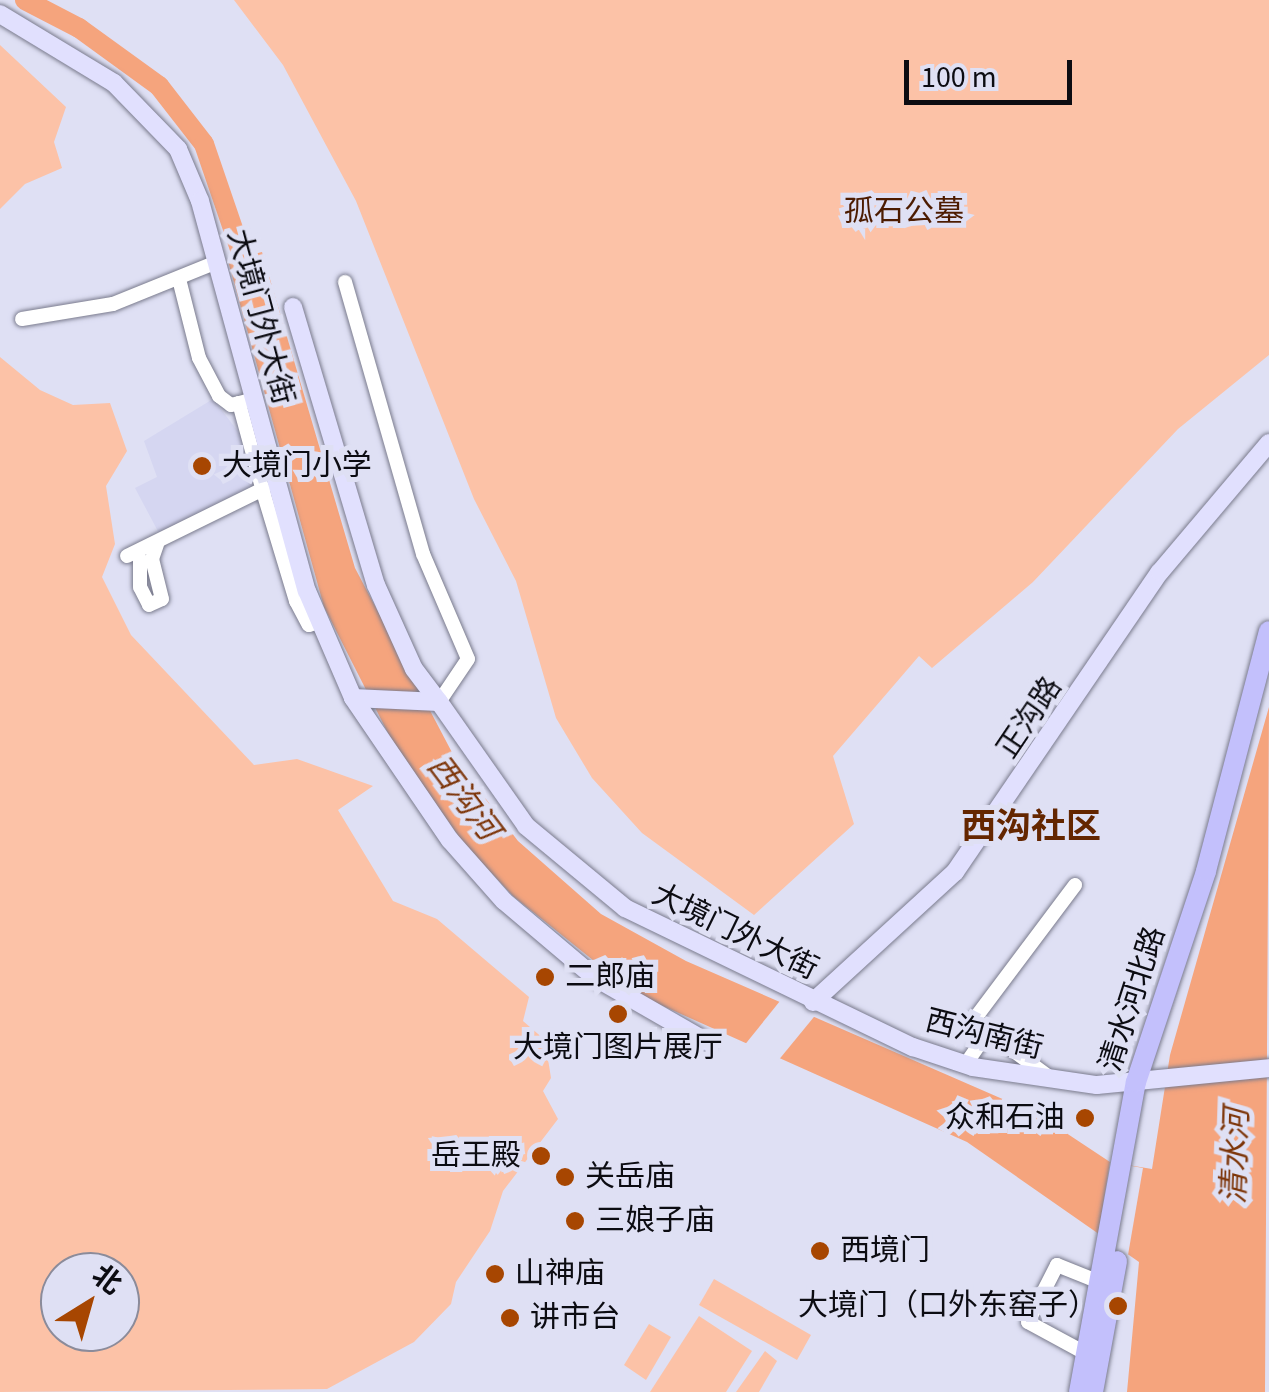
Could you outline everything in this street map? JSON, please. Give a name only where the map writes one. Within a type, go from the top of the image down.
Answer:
[{"type":"main road","name":"清水河北路","points":[[1093,1392],[1127,1165],[1269,631]]},
{"type":"main road","name":"清水河北路","points":[[1148,1080],[1214,873],[1269,660]]},
{"type":"main road","name":"清水河北路","points":[[1080,1392],[1099,1282],[1112,1252]]},
{"type":"street","name":"大境门外大街","points":[[0,14],[114,83],[163,131],[192,179],[217,262],[247,401],[318,622],[450,840],[504,900],[594,978],[707,1042]]},
{"type":"street","points":[[22,318],[113,304],[217,262]]},
{"type":"street","points":[[179,280],[199,358],[219,396],[231,405],[247,401],[263,489],[296,601],[306,622],[318,622]]},
{"type":"street","points":[[345,282],[422,554],[468,659],[431,702],[362,699]]},
{"type":"street","name":"大境门外大街","points":[[293,308],[376,586],[431,702],[526,826],[574,869],[682,940],[817,1004]]},
{"type":"street","name":"正沟路","points":[[817,1004],[928,901],[964,860],[1160,572],[1269,443]]},
{"type":"street","name":"正沟路","points":[[817,1004],[968,869],[1166,578],[1269,453]]},
{"type":"street","points":[[158,542],[152,559],[162,599],[149,605],[140,587],[134,557],[158,542],[263,489]]},
{"type":"street","points":[[1053,1080],[973,1021],[1075,885]]},
{"type":"street","name":"西沟南街","points":[[817,1004],[964,1065],[1053,1080],[1148,1080],[1269,1068]]},
{"type":"street","points":[[964,1065],[988,1032]]},
{"type":"street","points":[[1087,1354],[1028,1322],[1057,1265],[1099,1282]]},
{"type":"shaded area","name":"大境门小学","points":[[213,399],[247,443],[258,483],[248,495],[161,537],[135,488],[157,477],[144,441]]},
{"type":"green space","name":"孤石公墓","points":[[234,0],[1269,0],[1269,355],[1178,429],[1033,582],[932,668],[919,656],[833,756],[854,824],[754,915],[642,833],[592,778],[556,718],[516,581],[474,499],[356,201],[283,65]]},
{"type":"green space","points":[[0,45],[66,107],[54,142],[62,168],[25,184],[0,209]]},
{"type":"green space","points":[[0,357],[40,390],[73,405],[110,403],[127,451],[106,486],[115,544],[102,577],[131,635],[254,765],[297,759],[373,786],[338,810],[393,901],[437,919],[529,997],[523,1021],[545,1040],[551,1078],[543,1091],[558,1119],[503,1191],[490,1231],[456,1282],[451,1304],[414,1342],[327,1389],[0,1392]]},
{"type":"green space","points":[[714,1279],[811,1335],[797,1360],[699,1305]]},
{"type":"green space","points":[[699,1316],[752,1351],[726,1392],[650,1392]]},
{"type":"green space","points":[[649,1324],[671,1337],[646,1380],[624,1365]]},
{"type":"green space","points":[[765,1351],[777,1361],[759,1392],[736,1392]]},
{"type":"water","name":"清水河","points":[[262,252],[355,568],[456,760],[518,841],[601,914],[686,961],[1039,1115],[1110,1162],[1152,1169],[1170,1055],[1269,707],[1265,1392],[1127,1392],[1139,1262],[967,1142],[634,993],[513,896],[464,844],[391,739],[324,607],[228,261]]},
{"type":"pier","points":[[784,996],[818,1012],[777,1062],[743,1047]]},
{"type":"pier","points":[[1110,1162],[1143,1168],[1128,1255],[1097,1242]]},
{"type":"waterway","name":"西沟河","points":[[25,0],[79,28],[159,86],[204,144],[251,281]]},
{"type":"place","name":"大境门小学","points":[[202,466]]},
{"type":"place","name":"二郎庙","points":[[545,977]]},
{"type":"place","name":"大境门图片展厅","points":[[618,1014]]},
{"type":"place","name":"众和石油","points":[[1085,1118]]},
{"type":"place","name":"岳王殿","points":[[541,1156]]},
{"type":"place","name":"关岳庙","points":[[565,1177]]},
{"type":"place","name":"三娘子庙","points":[[575,1221]]},
{"type":"place","name":"西境门","points":[[820,1251]]},
{"type":"place","name":"山神庙","points":[[495,1274]]},
{"type":"place","name":"大境门（口外东窑子）","points":[[1118,1306]]},
{"type":"place","name":"讲市台","points":[[510,1318]]},
{"type":"district","name":"西沟社区","points":[[1031,827]]}]
